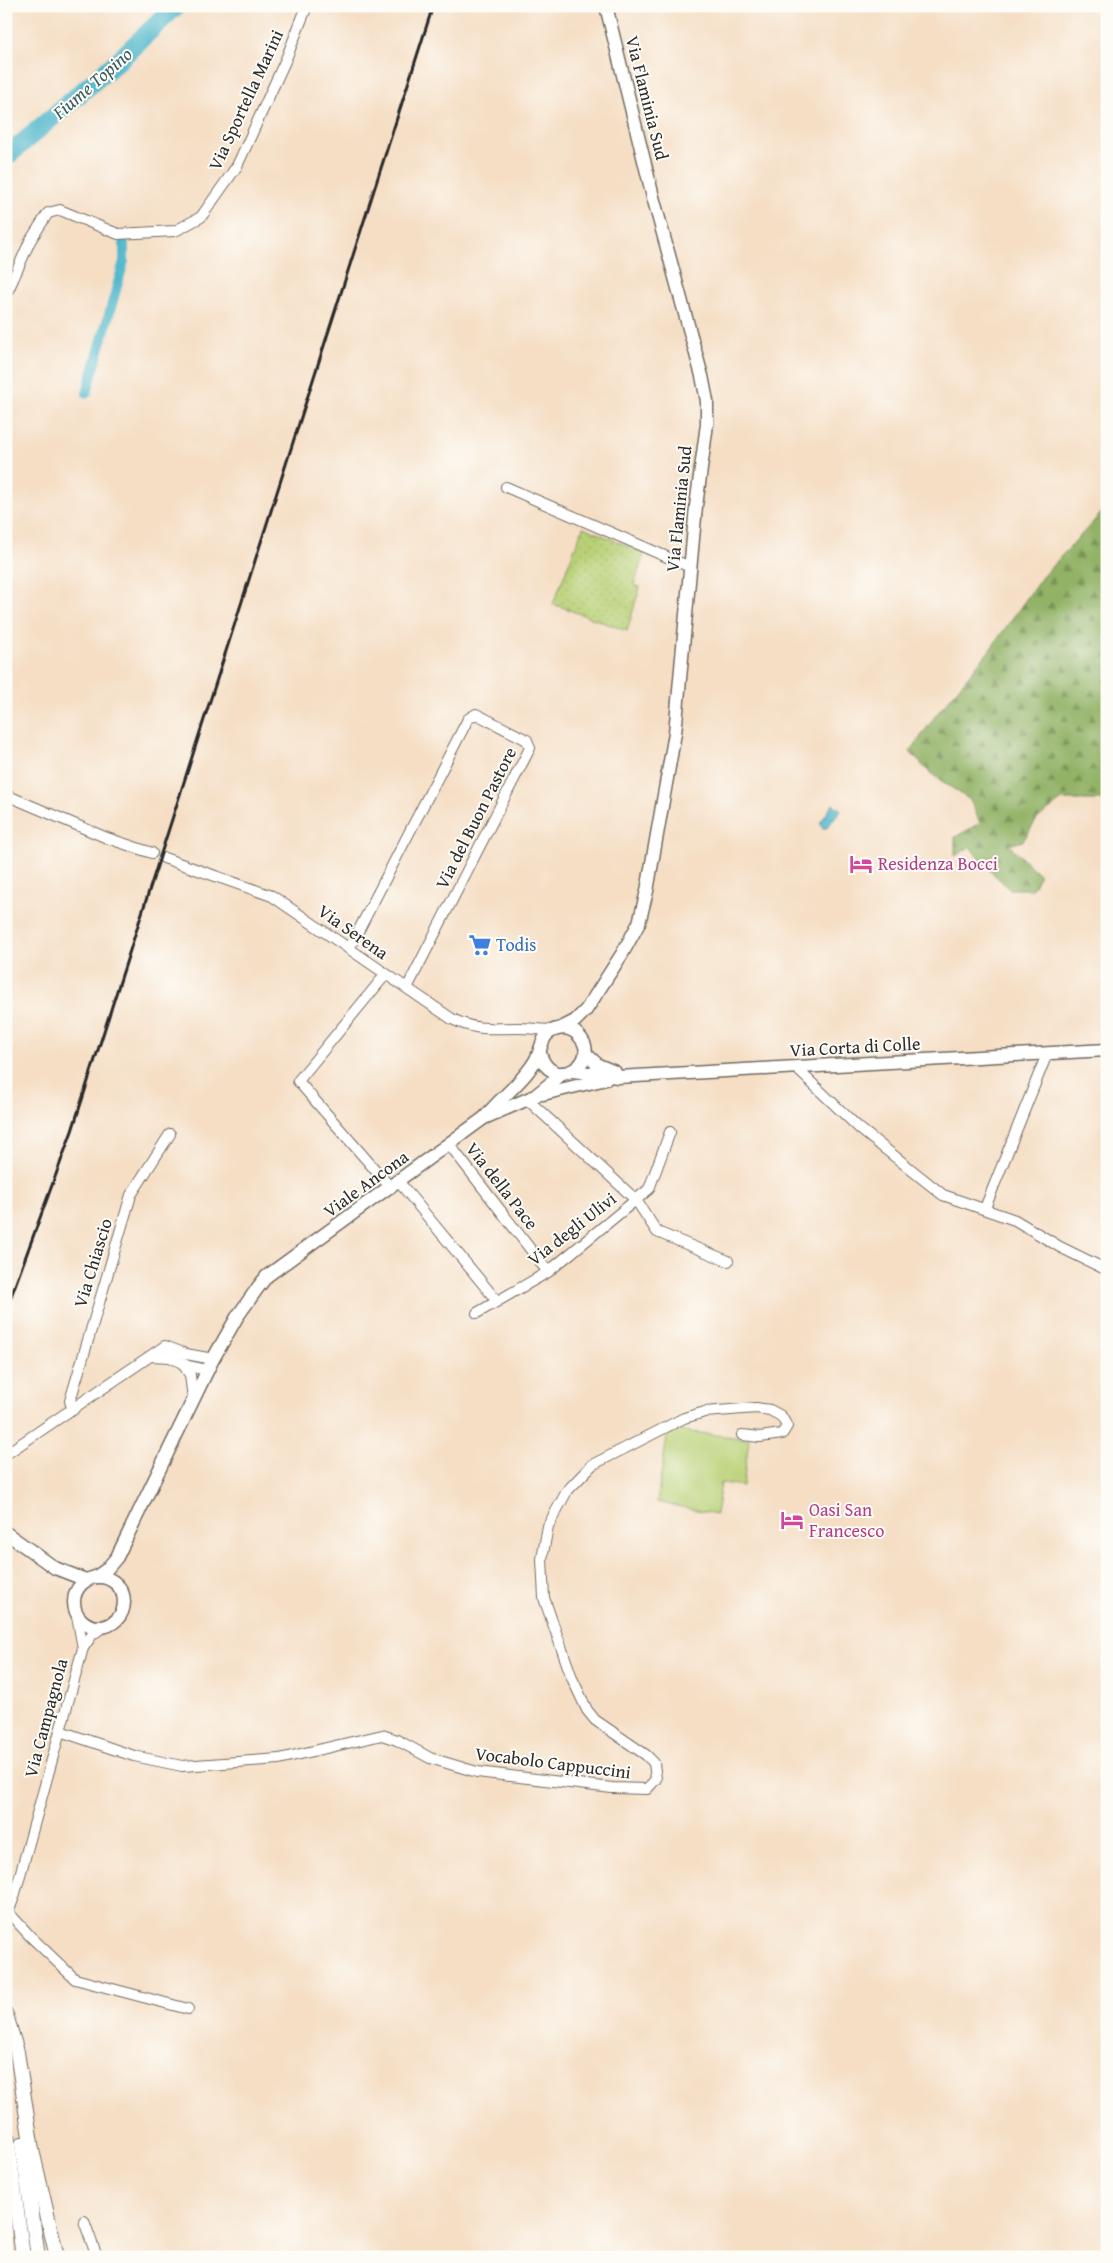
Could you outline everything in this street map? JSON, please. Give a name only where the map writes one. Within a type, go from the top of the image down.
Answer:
[{"type":"highway","points":[[6,2015],[16,2052],[32,2150],[57,2257]]},
{"type":"highway","points":[[6,2032],[38,2257]]},
{"type":"highway","points":[[6,2129],[23,2257]]},
{"type":"main road","name":"Via Flaminia Sud","points":[[540,1050],[545,1036],[575,1021],[586,1010],[630,941],[639,923],[647,891],[675,733],[707,401],[702,376],[653,197],[606,6]]},
{"type":"main road","name":"Via Flaminia Sud","points":[[585,1053],[581,1038],[586,1010]]},
{"type":"main road","points":[[558,1029],[576,1032],[581,1038]]},
{"type":"main road","name":"Viale Ancona","points":[[267,1276],[395,1185],[484,1118],[532,1067],[540,1050]]},
{"type":"main road","points":[[540,1050],[545,1066],[550,1070],[568,1072],[583,1060],[585,1053]]},
{"type":"main road","name":"Via Corta di Colle","points":[[568,1072],[624,1077],[1107,1050]]},
{"type":"main road","name":"Via Corta di Colle","points":[[585,1053],[598,1065],[624,1077]]},
{"type":"main road","name":"Viale Ancona","points":[[527,1100],[568,1072]]},
{"type":"main road","name":"Viale Ancona","points":[[484,1118],[527,1100],[567,1087],[624,1077]]},
{"type":"main road","name":"Via Campagnola","points":[[78,1616],[74,1608],[75,1592],[91,1578],[106,1570],[117,1557],[210,1365],[237,1317],[267,1276]]},
{"type":"main road","points":[[6,1533],[55,1568],[75,1592]]},
{"type":"main road","name":"Via Campagnola","points":[[103,1627],[117,1619],[122,1612],[123,1596],[115,1582],[117,1557]]},
{"type":"main road","points":[[55,1568],[91,1578],[115,1582]]},
{"type":"main road","points":[[78,1616],[89,1625],[103,1627]]},
{"type":"street","name":"Via Sportella Marini","points":[[6,295],[30,241],[48,213],[60,210],[118,234],[175,231],[201,217],[237,166],[286,59],[307,6]]},
{"type":"street","points":[[506,487],[690,567]]},
{"type":"street","name":"Via del Buon Pastore","points":[[349,949],[468,719],[476,714],[528,740],[530,748],[407,988]]},
{"type":"street","points":[[6,796],[107,838],[152,853]]},
{"type":"street","name":"Via Serena","points":[[164,858],[272,896],[452,1019],[469,1027],[483,1030],[520,1028],[558,1029]]},
{"type":"street","points":[[386,974],[298,1081],[395,1185],[496,1301]]},
{"type":"street","points":[[520,1028],[534,1036],[540,1050]]},
{"type":"street","points":[[985,1208],[1047,1054]]},
{"type":"street","points":[[796,1068],[859,1128],[943,1195],[1015,1220],[1060,1247],[1107,1270]]},
{"type":"street","points":[[509,1090],[511,1099],[527,1100]]},
{"type":"street","name":"Via degli Ulivi","points":[[527,1100],[636,1200],[657,1232],[728,1261]]},
{"type":"street","name":"Via degli Ulivi","points":[[477,1313],[548,1272],[649,1189],[670,1132]]},
{"type":"street","name":"Via Chiascio","points":[[73,1410],[70,1401],[132,1194],[170,1134]]},
{"type":"street","name":"Via della Pace","points":[[449,1144],[548,1272]]},
{"type":"street","points":[[6,1454],[165,1346],[210,1365]]},
{"type":"street","points":[[152,1356],[170,1357],[182,1364],[190,1375],[193,1399]]},
{"type":"street","points":[[182,1364],[210,1365]]},
{"type":"street","name":"Vocabolo Cappuccini","points":[[60,1731],[134,1756],[182,1766],[279,1759],[382,1735],[397,1740],[430,1758],[477,1772],[612,1788],[647,1789],[656,1779],[654,1763],[646,1755],[595,1720],[587,1710],[572,1678],[544,1598],[542,1559],[548,1526],[567,1491],[592,1465],[684,1418],[705,1412],[756,1408],[776,1413],[781,1416],[787,1426],[782,1434],[772,1436],[742,1435]]},
{"type":"street","name":"Via Campagnola","points":[[78,1616],[83,1648]]},
{"type":"street","name":"Via Campagnola","points":[[103,1627],[92,1635],[83,1648],[8,1916],[74,1979],[188,2009]]},
{"type":"street","points":[[84,2221],[97,2257]]},
{"type":"green space","points":[[1107,507],[1107,800],[1062,800],[1037,819],[1023,841],[1009,845],[1040,875],[1032,889],[1010,889],[986,867],[970,847],[955,856],[955,837],[980,823],[970,800],[930,773],[910,752],[936,715],[989,651],[1042,577]]},
{"type":"green space","points":[[583,527],[644,553],[634,585],[640,587],[627,631],[553,604]]},
{"type":"green space","points":[[668,1429],[749,1439],[743,1486],[721,1483],[716,1514],[657,1502]]},
{"type":"water","points":[[833,804],[841,810],[827,828],[822,828],[820,823]]},
{"type":"waterway","name":"Fiume Topino","points":[[6,157],[120,59],[176,6]]},
{"type":"waterway","points":[[87,393],[124,261],[124,239]]},
{"type":"railway","points":[[6,1310],[72,1131],[433,6]]},
{"type":"place","name":"Residenza Bocci","points":[[861,864]]},
{"type":"place","name":"Todis","points":[[480,945]]},
{"type":"place","name":"Oasi San Francesco","points":[[792,1520]]}]
